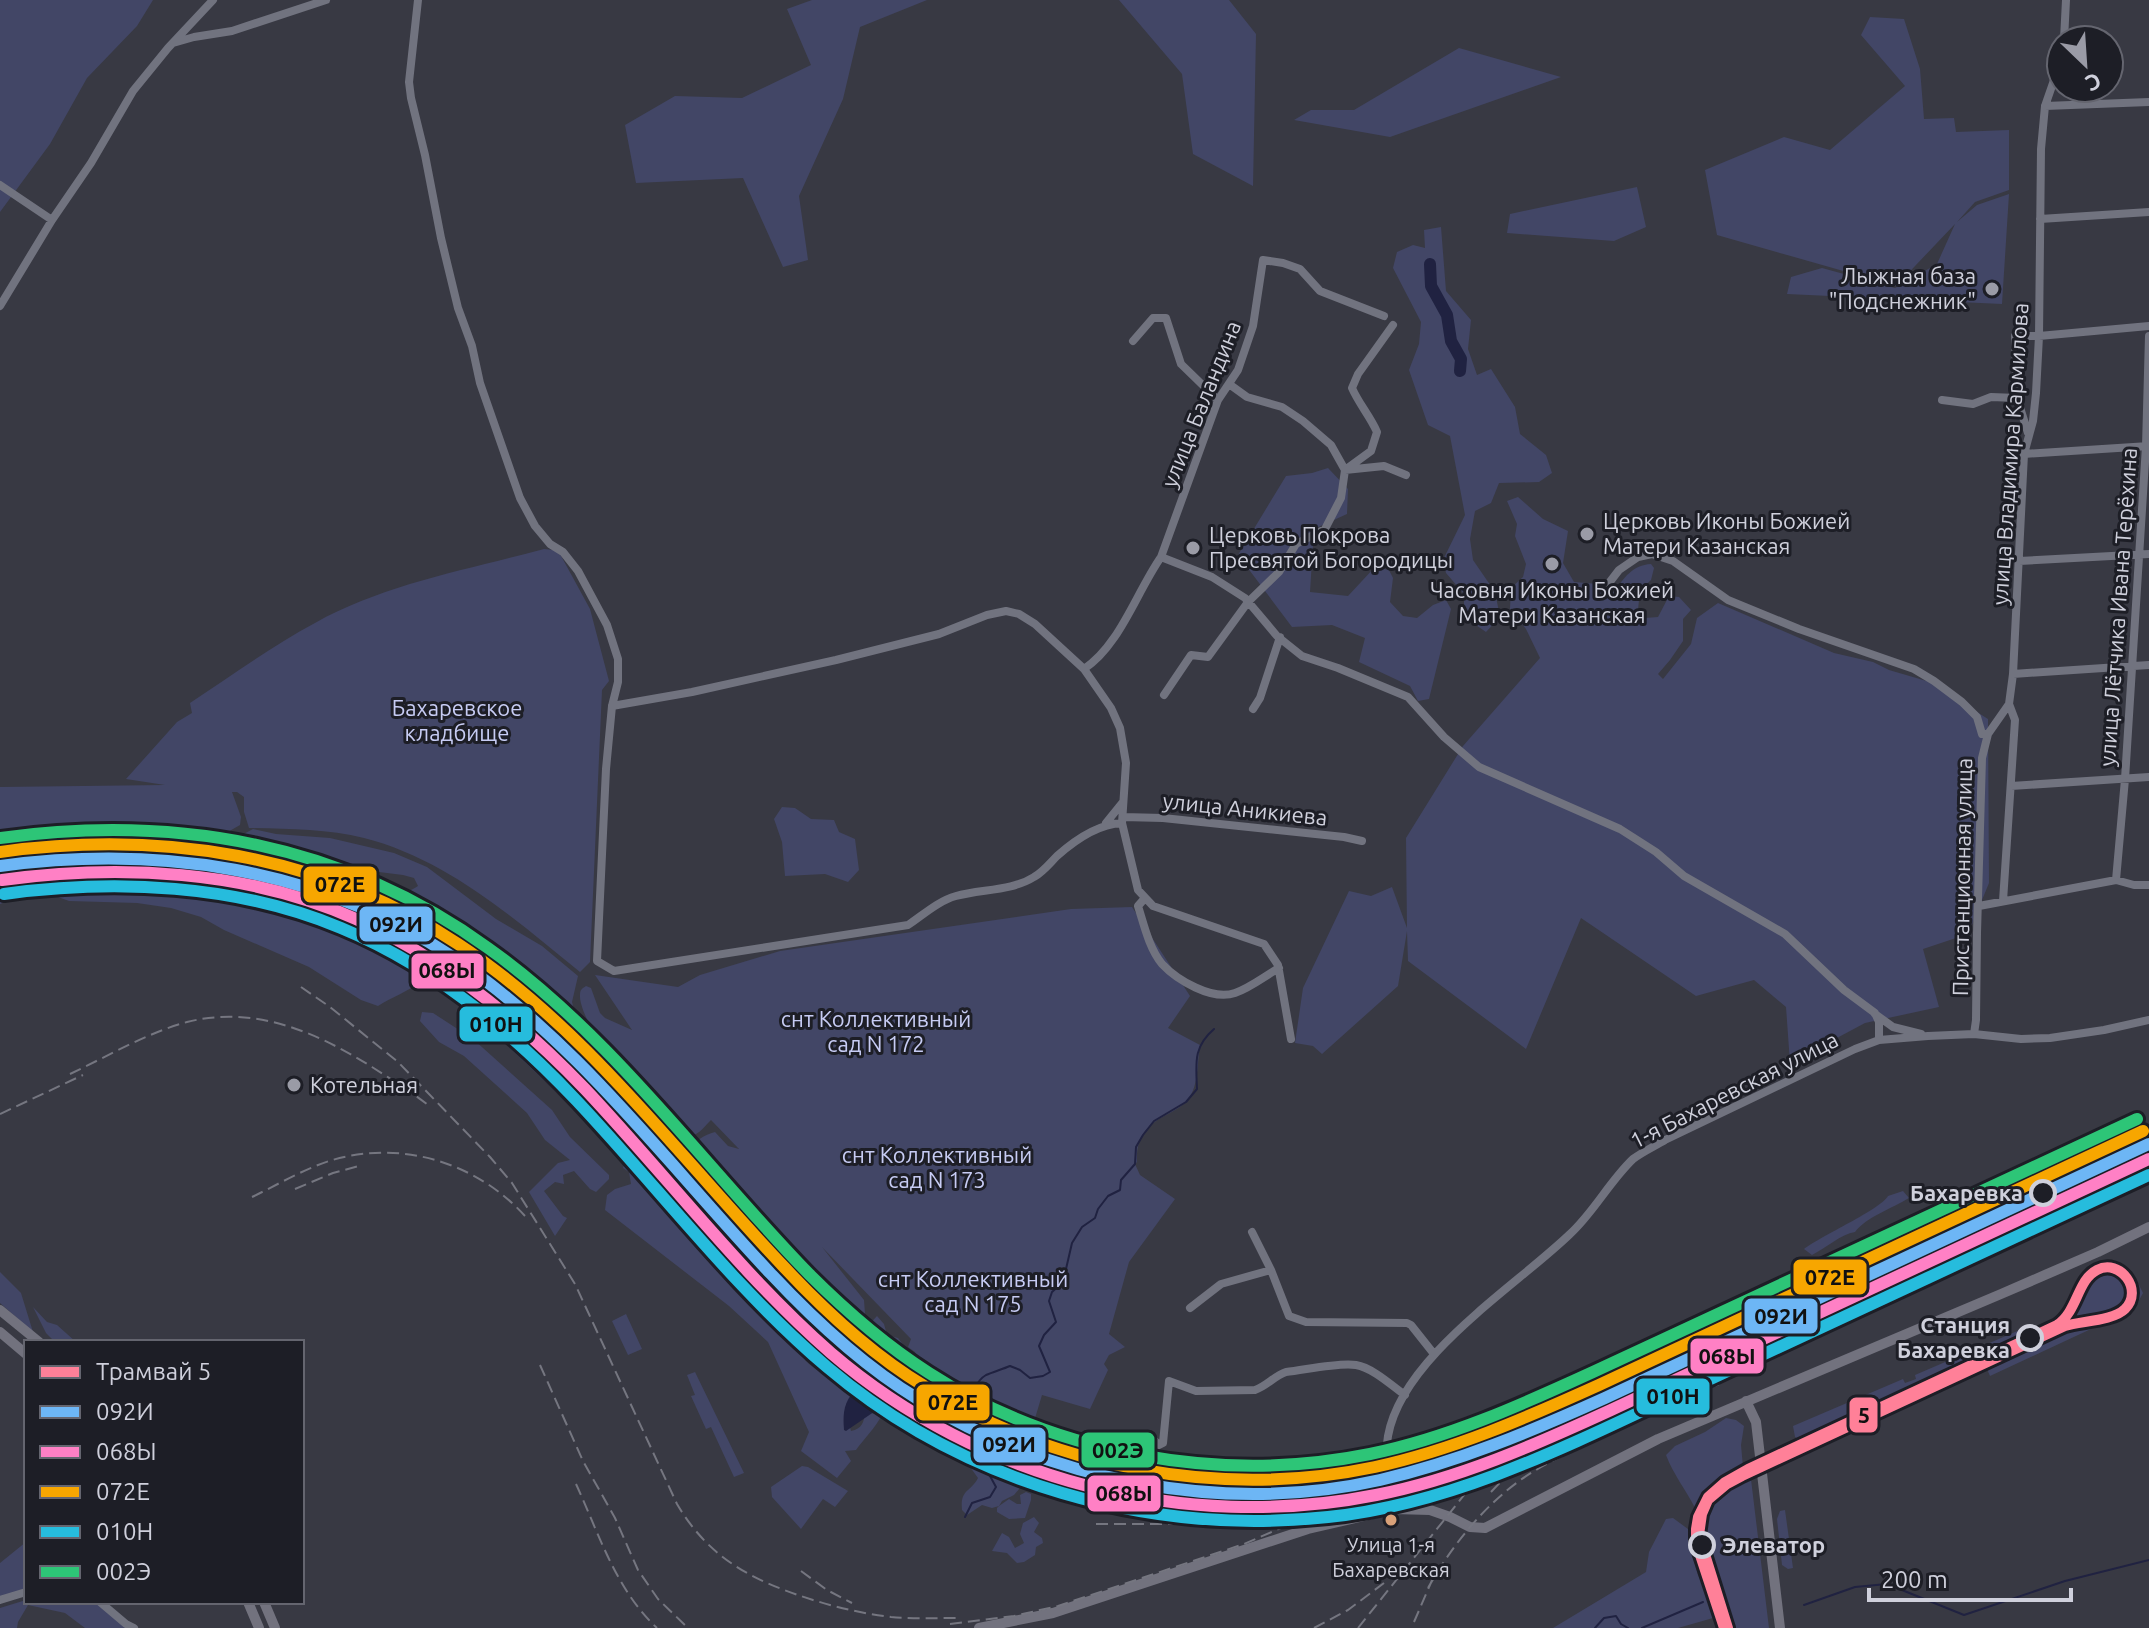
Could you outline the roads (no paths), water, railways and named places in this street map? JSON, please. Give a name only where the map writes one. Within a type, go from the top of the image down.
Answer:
[{"type":"main road","points":[[979,1628],[1053,1613],[1308,1529],[1394,1509],[1430,1510],[1477,1529],[1497,1524],[1658,1439],[2098,1252],[2149,1227]]},
{"type":"main road","points":[[0,1310],[37,1340]]},
{"type":"main road","points":[[0,1332],[24,1352]]},
{"type":"main road","points":[[1746,1401],[1756,1422],[1780,1628]]},
{"type":"main road","points":[[249,1604],[259,1628]]},
{"type":"main road","points":[[265,1604],[275,1628]]},
{"type":"street","points":[[0,306],[133,91],[213,0]]},
{"type":"street","points":[[173,43],[232,31],[326,0]]},
{"type":"street","points":[[418,0],[409,82],[411,98],[441,238],[480,383],[520,498],[535,526],[550,544],[570,559],[586,585],[607,625],[618,659],[618,682],[612,706],[606,769],[597,961],[614,971],[908,925],[954,897],[1008,886],[1034,877],[1062,851],[1106,823],[1123,801]]},
{"type":"street","points":[[2065,24],[2066,0]]},
{"type":"street","points":[[2045,106],[2149,102]]},
{"type":"street","name":"улица Владимира Кармилова","points":[[2003,901],[2015,720],[2009,704],[2024,454],[2033,421],[2036,393],[2041,149],[2045,106]]},
{"type":"street","points":[[0,185],[52,220]]},
{"type":"street","points":[[2040,219],[2149,212]]},
{"type":"street","name":"улица Баландина","points":[[1084,669],[1097,660],[1111,642],[1161,557],[1218,400],[1238,370],[1253,326],[1263,260],[1300,269],[1320,291],[1384,316]]},
{"type":"street","points":[[1133,341],[1153,318],[1166,318],[1181,364],[1218,400]]},
{"type":"street","points":[[1345,470],[1371,451],[1377,432],[1371,416],[1358,402],[1352,388],[1358,374],[1393,325]]},
{"type":"street","points":[[2029,434],[2017,398],[2015,336],[2149,326]]},
{"type":"street","name":"улица Лётчика Ивана Терёхина","points":[[2116,880],[2144,554],[2149,336]]},
{"type":"street","points":[[1164,695],[1191,655],[1208,657],[1248,602],[1279,572],[1296,544],[1325,529],[1341,498],[1345,470],[1331,445],[1282,407],[1247,397],[1229,384]]},
{"type":"street","points":[[1942,400],[1973,404],[1991,397],[2017,398]]},
{"type":"street","points":[[2024,454],[2148,446]]},
{"type":"street","points":[[1345,470],[1384,466],[1406,475]]},
{"type":"street","name":"Пристанционная улица","points":[[1609,583],[1619,570],[1638,557],[1652,554],[1673,561],[1728,600],[1914,669],[1962,702],[1977,717],[1982,734],[1988,734],[1982,758],[1974,1034]]},
{"type":"street","points":[[2019,561],[2144,554]]},
{"type":"street","points":[[1161,557],[1212,577],[1248,602],[1302,656],[1408,697],[1444,737],[1479,767],[1620,829],[1656,852],[1684,876],[1785,934],[1844,990],[1893,1027],[1928,1036]]},
{"type":"street","points":[[612,706],[836,660],[939,634],[987,615],[1006,611],[1019,614],[1035,624],[1084,669],[1111,708],[1120,728],[1126,763],[1122,820],[1138,890],[1153,906],[1264,944],[1279,968],[1291,1039]]},
{"type":"street","points":[[1253,709],[1260,698],[1280,637]]},
{"type":"street","points":[[2013,674],[2149,665]]},
{"type":"street","points":[[1988,734],[2009,704]]},
{"type":"street","points":[[2011,786],[2149,777]]},
{"type":"street","name":"улица Аникиева","points":[[1106,823],[1163,818],[1362,841]]},
{"type":"street","points":[[1979,906],[2116,880],[2149,885]]},
{"type":"street","points":[[1145,898],[1138,906],[1148,939],[1162,963],[1194,988],[1218,996],[1234,994],[1279,968]]},
{"type":"street","points":[[1875,1013],[1879,1022],[1879,1040]]},
{"type":"street","name":"1-я Бахаревская улица","points":[[1394,1509],[1387,1444],[1394,1416],[1418,1374],[1434,1354],[1572,1233],[1635,1157],[1879,1040],[1974,1034],[2021,1039],[2050,1038],[2149,1020]]},
{"type":"street","points":[[1252,1232],[1289,1316],[1306,1322],[1407,1323],[1434,1354]]},
{"type":"street","points":[[1190,1308],[1221,1284],[1271,1270]]},
{"type":"street","points":[[1119,1435],[1155,1441],[1159,1445],[1163,1443],[1169,1381],[1196,1391],[1255,1390],[1286,1372],[1346,1364],[1367,1368],[1405,1395]]},
{"type":"street","points":[[0,1600],[24,1593]]},
{"type":"street","points":[[102,1604],[134,1628]]},
{"type":"waterway","points":[[1430,264],[1431,286],[1447,315],[1451,341],[1461,359],[1460,371]]},
{"type":"waterway","points":[[943,1398],[946,1395],[965,1398],[980,1379],[1010,1366],[1030,1378],[1050,1372],[1039,1346],[1056,1322],[1049,1301],[1052,1292],[1063,1282],[1072,1243],[1082,1227],[1095,1218],[1108,1196],[1120,1190],[1121,1180],[1135,1164],[1136,1147],[1154,1121],[1186,1102],[1197,1089],[1199,1049],[1214,1029]]},
{"type":"waterway","points":[[877,1402],[887,1398],[915,1417],[930,1422],[936,1431],[965,1447]]},
{"type":"waterway","points":[[965,1517],[972,1503],[990,1497],[996,1487],[984,1465],[969,1452]]},
{"type":"waterway","points":[[1804,1605],[1855,1587],[1887,1584],[1964,1615],[2065,1581],[2149,1560]]},
{"type":"waterway","points":[[1642,1628],[1703,1602]]},
{"type":"waterway","points":[[1595,1628],[1604,1618],[1616,1616],[1628,1628]]},
{"type":"railway","points":[[301,987],[398,1062],[512,1183],[575,1284],[677,1504],[704,1540],[735,1566],[753,1576],[813,1600],[891,1617],[959,1618]]},
{"type":"railway","points":[[70,1074],[172,1027],[212,1018],[237,1017],[284,1025],[329,1043],[372,1067],[428,1105]]},
{"type":"railway","points":[[0,1114],[83,1075]]},
{"type":"railway","points":[[252,1197],[329,1161],[356,1155],[409,1154],[460,1169],[505,1197],[525,1216]]},
{"type":"railway","points":[[295,1189],[359,1166]]},
{"type":"railway","points":[[1661,1394],[1745,1363],[2149,1179]]},
{"type":"railway","points":[[540,1365],[583,1461],[615,1518],[638,1570],[658,1599],[688,1628]]},
{"type":"railway","points":[[1428,1588],[1468,1530],[1519,1481],[1559,1458],[1719,1384]]},
{"type":"railway","points":[[1096,1524],[1243,1524],[1417,1490],[1468,1475],[1554,1426]]},
{"type":"railway","points":[[1491,1492],[1532,1455],[1580,1426]]},
{"type":"railway","points":[[1358,1628],[1486,1470]]},
{"type":"railway","points":[[576,1484],[619,1579],[657,1628]]},
{"type":"railway","points":[[950,1624],[1014,1616],[1058,1606],[1244,1544],[1290,1524]]},
{"type":"railway","points":[[801,1571],[852,1603]]},
{"type":"railway","points":[[1414,1622],[1433,1578]]},
{"type":"railway","points":[[1314,1628],[1348,1610],[1384,1583]]},
{"type":"tram line","name":"5","points":[[1724,1628],[1696,1543],[1696,1529],[1708,1497],[1725,1482],[2057,1325],[2069,1312],[2085,1281],[2097,1270],[2114,1268],[2127,1278],[2132,1293],[2130,1301],[2120,1313],[2065,1326],[1742,1476],[1708,1500],[1699,1535],[1728,1628]]},
{"type":"place","name":"Лыжная база \"Подснежник\"","points":[[1992,289]]},
{"type":"place","name":"Церковь Иконы Божией Матери Казанская","points":[[1587,534]]},
{"type":"place","name":"Церковь Покрова Пресвятой Богородицы","points":[[1193,548]]},
{"type":"place","name":"Часовня Иконы Божией Матери Казанская","points":[[1552,564]]},
{"type":"place","name":"Котельная","points":[[294,1085]]},
{"type":"place","name":"Бахаревка","points":[[2043,1193]]},
{"type":"place","name":"Станция Бахаревка","points":[[2030,1338]]},
{"type":"place","name":"Улица 1-я Бахаревская","points":[[1391,1520]]},
{"type":"place","name":"Элеватор","points":[[1702,1545]]},
{"type":"park label","name":"Бахаревское кладбище","points":[[457,720]]},
{"type":"park label","name":"снт Коллективный сад N 172","points":[[876,1032]]},
{"type":"park label","name":"снт Коллективный сад N 173","points":[[937,1168]]},
{"type":"park label","name":"снт Коллективный сад N 175","points":[[973,1292]]}]
